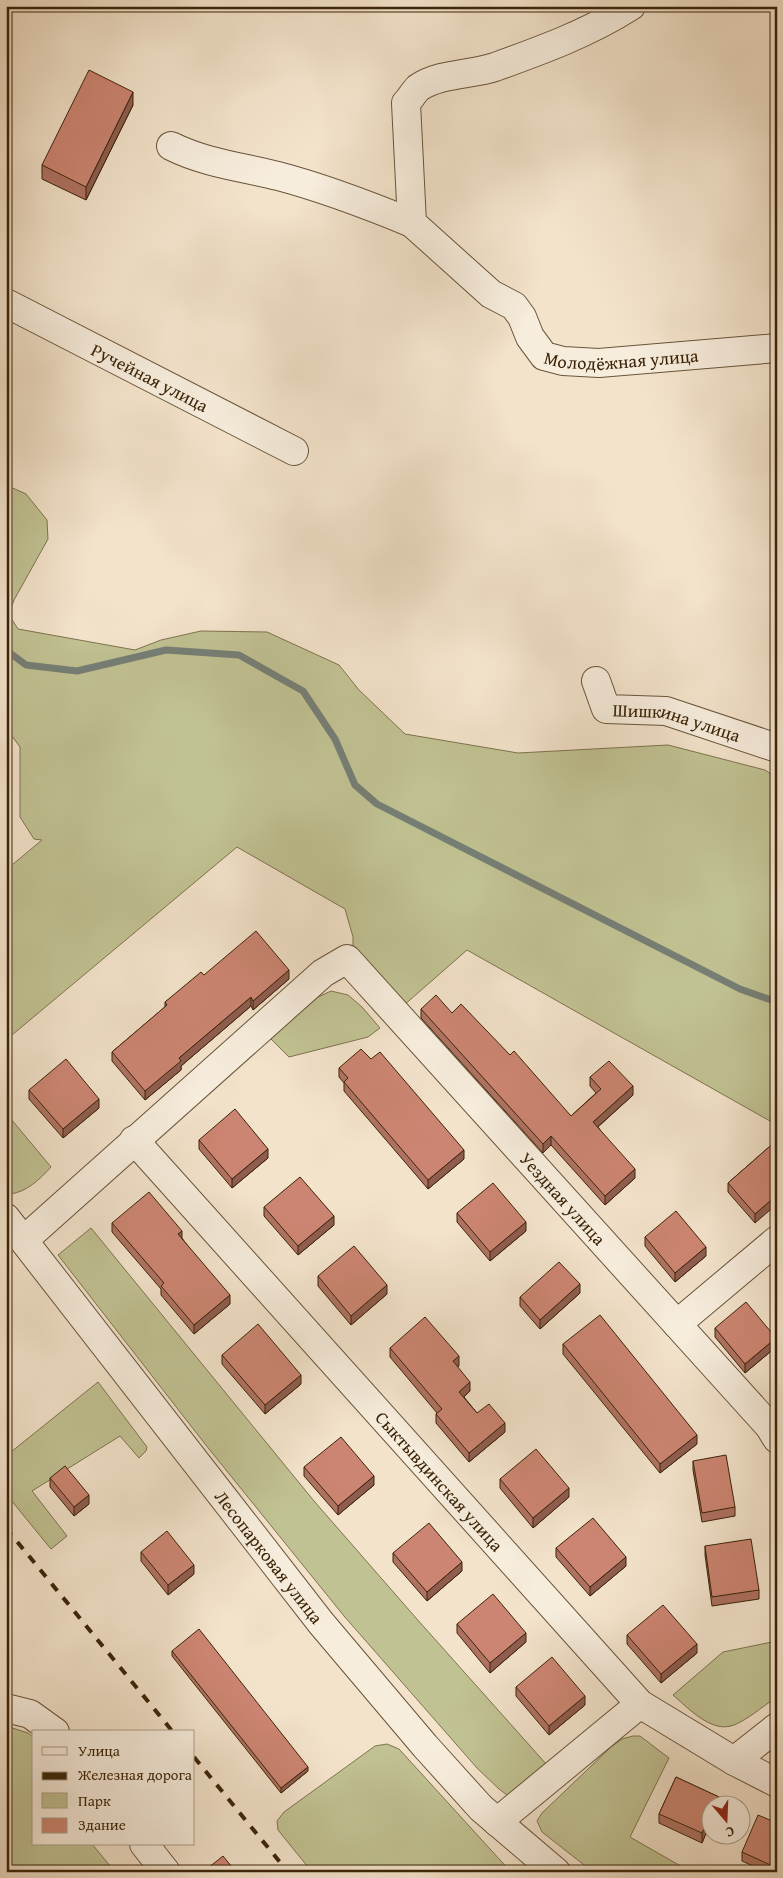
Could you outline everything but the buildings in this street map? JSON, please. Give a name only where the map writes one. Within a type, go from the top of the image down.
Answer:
[{"type":"street","points":[[171,146],[191,156],[279,176],[348,196],[412,223],[406,103],[418,89],[437,80],[486,70],[550,47],[612,18],[631,6]]},
{"type":"street","name":"Молодёжная улица","points":[[412,223],[491,294],[514,306],[522,317],[530,337],[544,356],[563,361],[599,363],[777,348]]},
{"type":"street","name":"Ручейная улица","points":[[6,303],[294,451]]},
{"type":"street","name":"Шишкина улица","points":[[596,681],[606,709],[666,711],[777,748]]},
{"type":"street","name":"Уездная улица","points":[[134,1140],[323,973],[347,959],[769,1426],[777,1439]]},
{"type":"street","points":[[24,1240],[134,1140]]},
{"type":"street","name":"Сыктывдинская улица","points":[[134,1140],[640,1704],[734,1761],[777,1783]]},
{"type":"street","name":"Лесопарковая улица","points":[[6,1218],[321,1623],[425,1746],[482,1808],[556,1872]]},
{"type":"street","points":[[677,1324],[777,1240]]},
{"type":"street","points":[[497,1822],[640,1704]]},
{"type":"street","points":[[6,1708],[30,1714],[52,1730]]},
{"type":"street","points":[[734,1761],[777,1727]]},
{"type":"street","points":[[146,1846],[166,1872]]},
{"type":"green space","points":[[6,485],[26,494],[47,520],[48,539],[14,600],[9,615],[18,629],[135,650],[161,640],[201,631],[267,632],[339,665],[359,690],[405,734],[518,753],[668,745],[765,770],[777,778],[777,1125],[467,950],[403,1006],[353,949],[353,937],[345,909],[237,847],[6,1040],[6,870],[42,840],[34,839],[20,817],[20,747],[6,728]]},
{"type":"green space","points":[[331,991],[348,995],[362,1007],[380,1028],[368,1037],[289,1057],[270,1038],[318,997]]},
{"type":"green space","points":[[6,1113],[51,1167],[28,1188],[10,1194],[6,1189]]},
{"type":"green space","points":[[91,1228],[314,1501],[547,1765],[511,1798],[477,1768],[344,1616],[205,1444],[58,1255]]},
{"type":"green space","points":[[98,1382],[147,1447],[146,1451],[139,1458],[120,1436],[32,1491],[67,1536],[51,1549],[6,1494],[6,1456]]},
{"type":"green space","points":[[777,1641],[777,1695],[739,1723],[726,1727],[709,1723],[693,1713],[673,1695],[723,1652]]},
{"type":"green space","points":[[6,1726],[28,1733],[32,1736],[32,1846],[94,1846],[115,1872],[6,1872]]},
{"type":"green space","points":[[640,1736],[669,1758],[630,1837],[691,1872],[593,1872],[542,1832],[537,1821],[542,1813],[611,1747],[622,1739]]},
{"type":"green space","points":[[387,1744],[399,1749],[511,1872],[312,1872],[278,1830],[277,1821],[284,1812],[375,1746]]},
{"type":"waterway","points":[[6,650],[26,665],[77,671],[166,650],[239,655],[303,691],[335,739],[355,785],[377,804],[740,989],[777,1002]]},
{"type":"railway","points":[[6,1528],[171,1730]]},
{"type":"railway","points":[[195,1758],[288,1872]]}]
